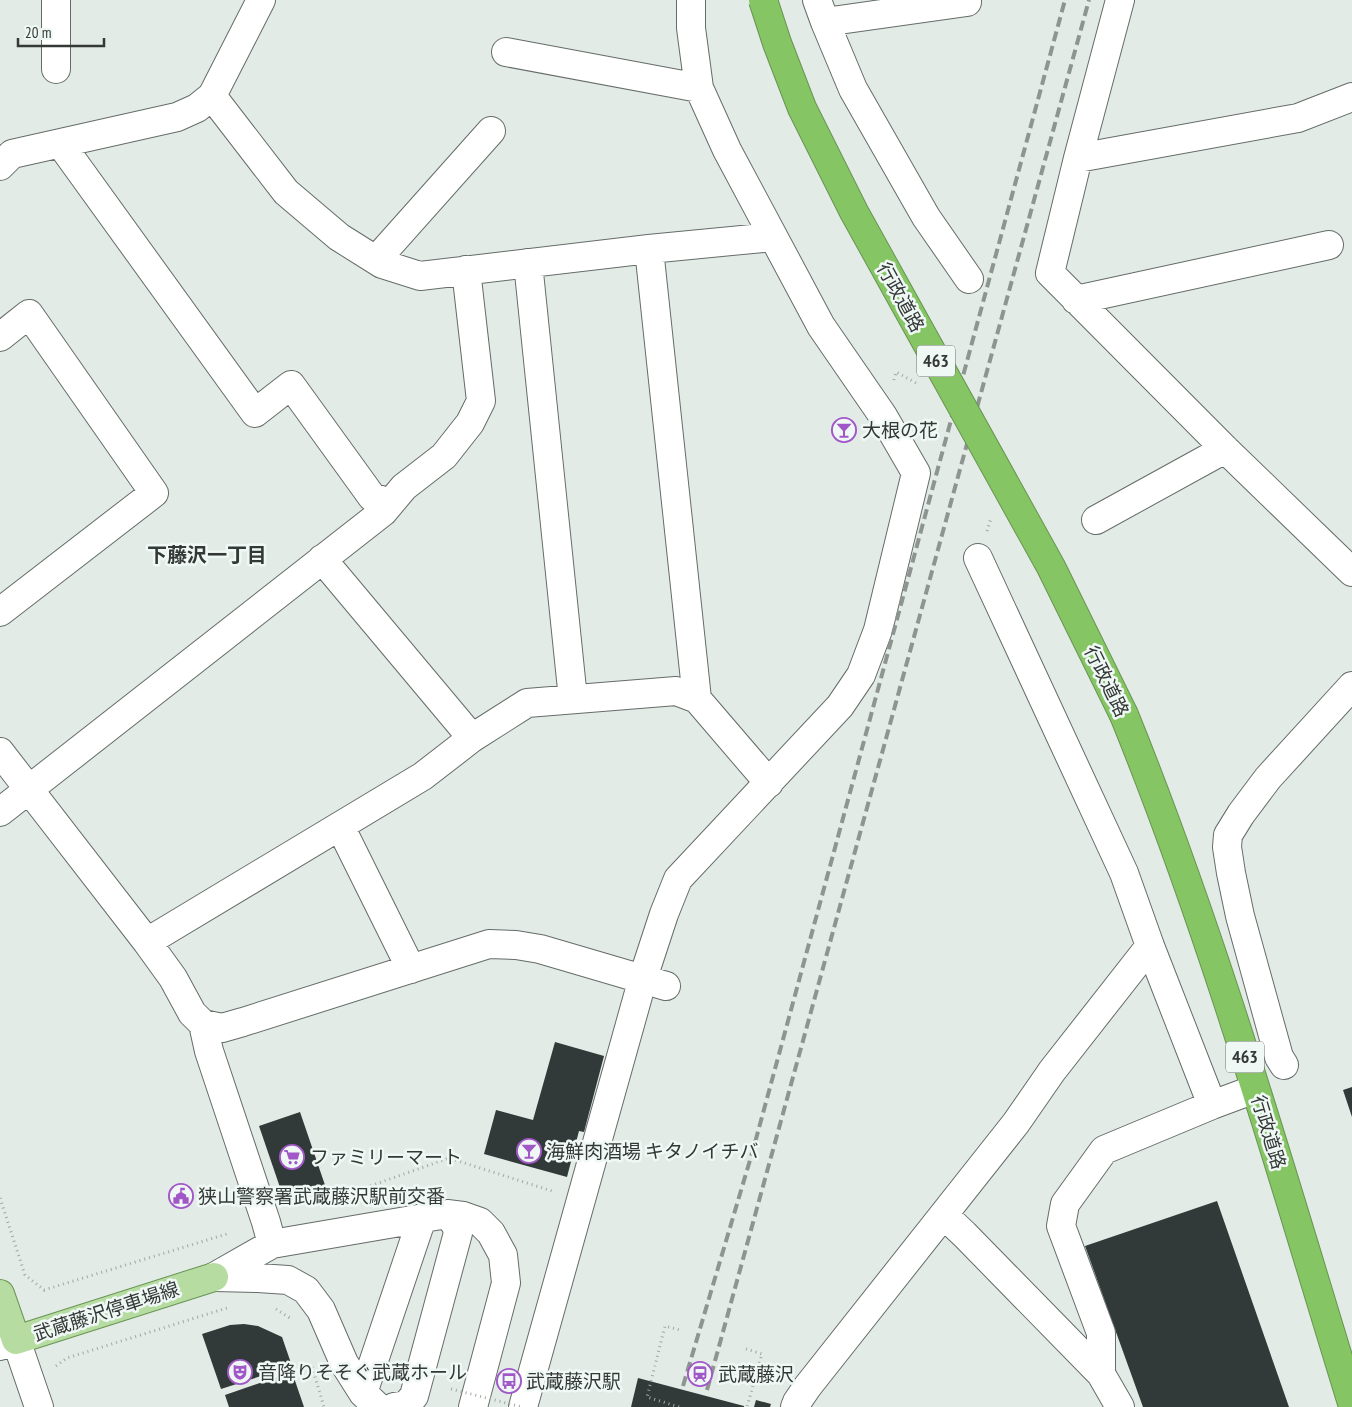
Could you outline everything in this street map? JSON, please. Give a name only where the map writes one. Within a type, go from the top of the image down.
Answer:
[{"type":"highway","name":"行政道路","points":[[764,0],[777,43],[802,108],[854,212],[1051,567],[1124,715],[1184,872],[1255,1089],[1352,1403]]},
{"type":"main road","name":"武蔵藤沢停車場線","points":[[0,1294],[8,1343],[214,1277]]},
{"type":"street","points":[[56,0],[56,69]]},
{"type":"street","points":[[0,166],[12,154],[177,117],[197,108],[212,96],[261,0]]},
{"type":"street","points":[[523,1407],[654,982],[664,914],[678,879],[840,706],[861,675],[878,630],[916,473],[883,416],[821,326],[727,150],[699,88],[690,28],[691,0]]},
{"type":"street","points":[[967,0],[967,2],[821,11],[853,89],[926,217],[969,279]]},
{"type":"street","points":[[1120,0],[1050,273],[1225,449],[1352,572]]},
{"type":"street","points":[[506,52],[699,88]]},
{"type":"street","points":[[212,96],[286,192],[339,238],[382,264],[420,276],[649,249],[773,237]]},
{"type":"street","points":[[1078,158],[1298,118],[1352,97]]},
{"type":"street","points":[[376,260],[491,131]]},
{"type":"street","points":[[60,143],[255,413],[291,385],[372,497],[390,503]]},
{"type":"street","points":[[1076,300],[1329,245]]},
{"type":"street","points":[[649,249],[697,699]]},
{"type":"street","points":[[528,263],[573,699]]},
{"type":"street","points":[[0,812],[383,512],[404,487],[444,456],[470,423],[481,401],[466,270]]},
{"type":"street","points":[[0,337],[29,314],[154,493],[0,612]]},
{"type":"street","points":[[1096,520],[1225,449]]},
{"type":"street","points":[[978,558],[1124,873],[1150,946],[1212,1105]]},
{"type":"street","points":[[322,559],[472,738]]},
{"type":"street","points":[[1284,1065],[1280,1057],[1240,916],[1230,873],[1227,848],[1228,835],[1268,778],[1352,686]]},
{"type":"street","points":[[147,942],[423,776],[472,738],[527,703],[676,691],[697,699],[769,783]]},
{"type":"street","points":[[0,752],[147,942],[173,978],[192,1013],[203,1024],[209,1051],[272,1244]]},
{"type":"street","points":[[340,826],[411,969]]},
{"type":"street","points":[[203,1024],[222,1028],[489,944],[516,945],[540,949],[654,982]]},
{"type":"street","points":[[795,1407],[808,1386],[1016,1123],[1052,1071],[1150,946]]},
{"type":"street","points":[[1101,1374],[1101,1333],[1061,1226],[1065,1204],[1104,1150],[1255,1089]]},
{"type":"street","points":[[944,1215],[1101,1374],[1120,1407]]},
{"type":"street","points":[[380,1404],[434,1216]]},
{"type":"street","points":[[214,1277],[288,1280],[306,1290],[321,1310],[344,1363],[380,1404],[406,1405],[414,1396],[458,1233],[456,1224],[434,1216]]},
{"type":"street","points":[[214,1277],[272,1244],[434,1216],[463,1216],[480,1222],[492,1233],[503,1254],[506,1283],[473,1407]]},
{"type":"street","points":[[8,1343],[39,1407]]},
{"type":"path","points":[[52,1368],[67,1358],[229,1307]]},
{"type":"path","points":[[274,1308],[291,1318]]},
{"type":"path","points":[[679,1407],[647,1398],[665,1326],[680,1330]]},
{"type":"path","points":[[746,1350],[762,1354],[747,1407]]},
{"type":"path","points":[[310,1361],[324,1407]]},
{"type":"path","points":[[451,1389],[523,1407]]},
{"type":"building","points":[[555,1042],[604,1056],[584,1132],[579,1131],[567,1177],[484,1154],[496,1110],[533,1120]]},
{"type":"building","points":[[1352,1087],[1352,1117],[1343,1090]]},
{"type":"building","name":"ファミリーマート","points":[[300,1112],[326,1188],[285,1202],[259,1126]]},
{"type":"building","points":[[1217,1201],[1289,1407],[1143,1407],[1085,1246]]},
{"type":"building","points":[[230,1325],[258,1326],[282,1337],[292,1366],[221,1389],[202,1334]]},
{"type":"building","points":[[292,1372],[304,1407],[229,1407],[225,1395]]},
{"type":"building","points":[[638,1378],[744,1406],[744,1407],[631,1407]]},
{"type":"building","points":[[756,1400],[771,1404],[770,1407],[754,1407]]},
{"type":"railway","points":[[683,1386],[753,1150],[1065,0]]},
{"type":"railway","points":[[707,1390],[1089,0]]},
{"type":"place","name":"大根の花","points":[[844,430]]},
{"type":"place","name":"海鮮肉酒場 キタノイチバ","points":[[529,1151]]},
{"type":"place","name":"ファミリーマート","points":[[292,1157]]},
{"type":"place","name":"狭山警察署武蔵藤沢駅前交番","points":[[181,1196]]},
{"type":"place","name":"音降りそそぐ武蔵ホール","points":[[240,1372]]},
{"type":"place","name":"武蔵藤沢","points":[[700,1374]]},
{"type":"place","name":"武蔵藤沢駅","points":[[509,1381]]},
{"type":"district","name":"下藤沢一丁目","points":[[207,555]]}]
